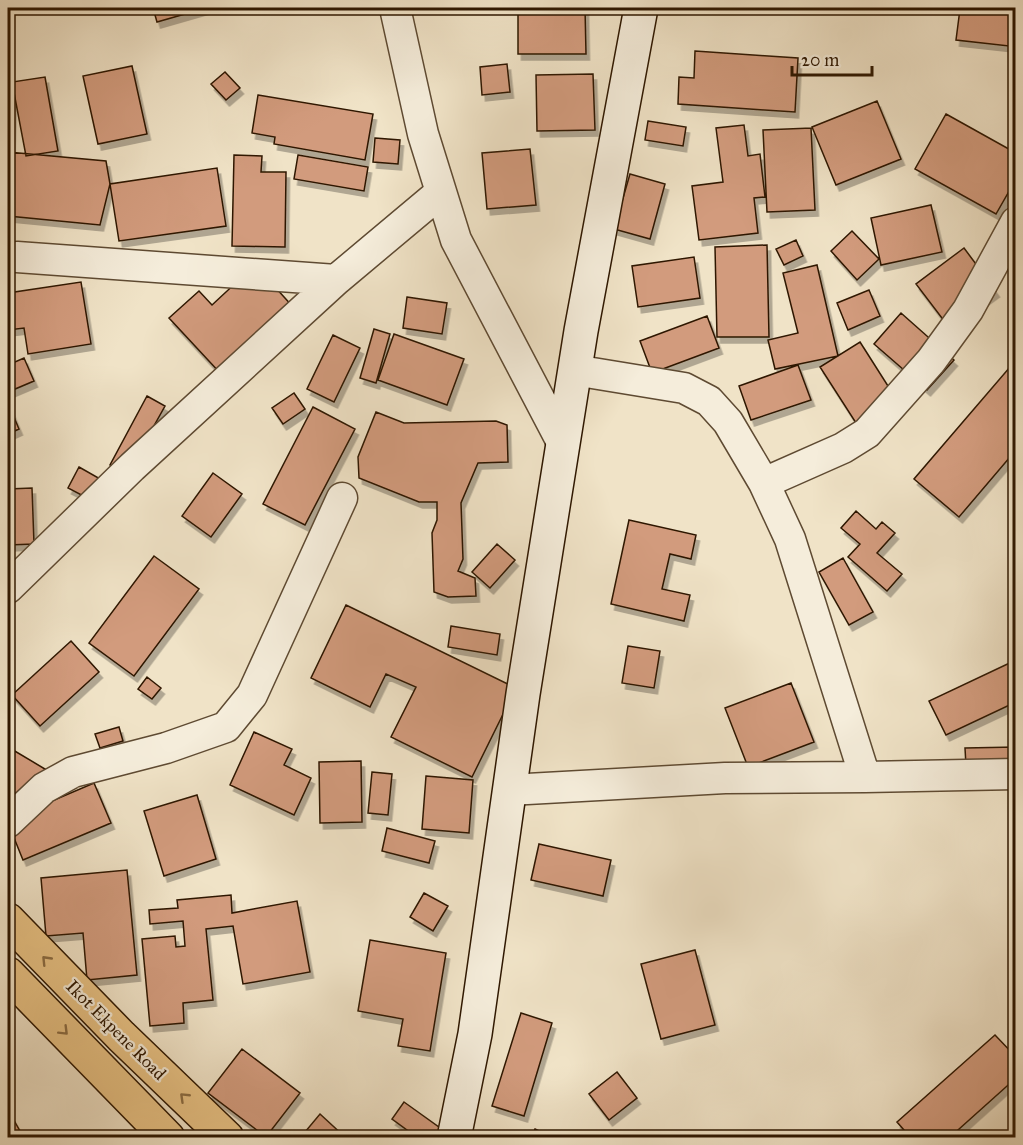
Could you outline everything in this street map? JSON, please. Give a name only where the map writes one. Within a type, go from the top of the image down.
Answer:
[{"type":"highway","name":"Ikot Ekpene Road","points":[[8,920],[121,1036],[226,1137]]},
{"type":"highway","name":"Ikot Ekpene Road","points":[[8,974],[168,1137]]},
{"type":"highway","points":[[94,1061],[121,1036]]},
{"type":"street","points":[[396,8],[423,134],[456,240],[563,444]]},
{"type":"street","points":[[454,1137],[475,1034],[523,694],[574,370],[641,8]]},
{"type":"street","points":[[8,588],[132,467],[336,280],[441,192]]},
{"type":"street","points":[[764,483],[843,448],[867,433],[931,361],[968,310],[1016,222]]},
{"type":"street","points":[[16,257],[336,280]]},
{"type":"street","points":[[574,370],[684,387],[709,401],[728,422],[764,483],[790,539],[865,777]]},
{"type":"street","points":[[8,822],[44,788],[73,772],[166,748],[226,727],[252,696],[342,498]]},
{"type":"street","points":[[509,790],[725,778],[1016,774]]},
{"type":"building","points":[[153,8],[206,8],[157,22]]},
{"type":"building","points":[[518,8],[585,8],[586,54],[518,54]]},
{"type":"building","points":[[944,8],[1013,8],[1009,46],[956,40],[960,9]]},
{"type":"building","points":[[695,51],[798,58],[795,112],[678,104],[679,77],[694,78]]},
{"type":"building","points":[[507,64],[510,92],[482,95],[480,67]]},
{"type":"building","points":[[132,66],[147,134],[98,144],[83,76]]},
{"type":"building","points":[[225,72],[240,88],[226,100],[211,84]]},
{"type":"building","points":[[593,74],[595,130],[537,131],[536,75]]},
{"type":"building","points":[[45,77],[58,151],[26,156],[12,82]]},
{"type":"building","points":[[8,94],[13,94],[11,156],[8,156]]},
{"type":"building","points":[[258,95],[373,114],[365,160],[274,144],[275,137],[252,133]]},
{"type":"building","points":[[877,101],[901,159],[836,185],[812,127]]},
{"type":"building","points":[[946,114],[1016,153],[1016,179],[996,214],[915,169]]},
{"type":"building","points":[[648,121],[686,127],[683,146],[645,140]]},
{"type":"building","points":[[744,125],[748,156],[760,154],[765,197],[754,198],[758,233],[699,240],[692,186],[723,182],[716,128]]},
{"type":"building","points":[[811,128],[815,210],[767,212],[763,130]]},
{"type":"building","points":[[375,138],[400,140],[398,164],[373,162]]},
{"type":"building","points":[[530,149],[536,205],[487,209],[482,153]]},
{"type":"building","points":[[8,152],[106,161],[110,184],[100,225],[8,216]]},
{"type":"building","points":[[234,155],[262,156],[261,172],[286,172],[285,247],[232,246]]},
{"type":"building","points":[[298,155],[368,167],[364,191],[294,179]]},
{"type":"building","points":[[217,168],[226,226],[119,241],[110,184]]},
{"type":"building","points":[[630,174],[665,184],[650,239],[614,229]]},
{"type":"building","points":[[931,205],[942,252],[881,265],[871,218]]},
{"type":"building","points":[[852,231],[879,259],[857,280],[831,251]]},
{"type":"building","points":[[796,240],[803,256],[784,265],[776,249]]},
{"type":"building","points":[[767,245],[769,337],[717,337],[715,247]]},
{"type":"building","points":[[964,248],[996,291],[948,326],[916,284]]},
{"type":"building","points":[[694,257],[700,298],[638,307],[632,266]]},
{"type":"building","points":[[255,265],[294,308],[221,374],[169,318],[199,291],[212,305]]},
{"type":"building","points":[[817,265],[838,356],[775,369],[768,340],[798,333],[783,273]]},
{"type":"building","points":[[81,282],[91,344],[28,354],[24,328],[8,330],[8,293]]},
{"type":"building","points":[[869,290],[880,316],[848,330],[837,303]]},
{"type":"building","points":[[407,297],[447,303],[442,334],[403,328]]},
{"type":"building","points":[[901,313],[954,360],[927,390],[874,344]]},
{"type":"building","points":[[707,316],[719,348],[652,373],[640,341]]},
{"type":"building","points":[[374,329],[390,334],[376,383],[360,378]]},
{"type":"building","points":[[394,334],[464,359],[447,405],[378,380]]},
{"type":"building","points":[[333,335],[360,348],[334,402],[307,389]]},
{"type":"building","points":[[860,342],[895,397],[856,423],[820,367]]},
{"type":"building","points":[[24,358],[34,381],[8,392],[8,365]]},
{"type":"building","points":[[1016,360],[1016,450],[959,517],[914,479]]},
{"type":"building","points":[[798,365],[811,400],[751,420],[739,386]]},
{"type":"building","points":[[294,393],[305,409],[283,424],[272,408]]},
{"type":"building","points":[[147,396],[165,406],[127,474],[110,465]]},
{"type":"building","points":[[8,403],[19,429],[8,434]]},
{"type":"building","points":[[313,407],[355,429],[305,525],[263,504]]},
{"type":"building","points":[[376,412],[404,423],[496,421],[507,425],[508,462],[478,463],[461,503],[463,559],[458,571],[475,578],[476,596],[448,597],[434,592],[432,533],[437,520],[437,502],[419,502],[359,478],[358,457]]},
{"type":"building","points":[[79,467],[102,480],[91,500],[68,488]]},
{"type":"building","points":[[213,473],[242,494],[211,537],[182,516]]},
{"type":"building","points":[[32,488],[34,544],[8,545],[8,489]]},
{"type":"building","points":[[856,511],[876,529],[882,522],[895,533],[877,553],[902,574],[887,591],[848,557],[860,544],[841,528]]},
{"type":"building","points":[[629,520],[696,535],[691,559],[670,554],[662,589],[690,595],[684,621],[611,604]]},
{"type":"building","points":[[497,544],[515,560],[490,588],[472,572]]},
{"type":"building","points":[[154,556],[199,589],[134,676],[89,643]]},
{"type":"building","points":[[843,558],[873,612],[849,625],[819,572]]},
{"type":"building","points":[[346,605],[516,688],[472,777],[391,737],[416,687],[386,674],[370,707],[311,678]]},
{"type":"building","points":[[451,626],[500,634],[497,655],[448,647]]},
{"type":"building","points":[[71,641],[99,672],[40,726],[12,695]]},
{"type":"building","points":[[628,646],[660,651],[654,688],[622,683]]},
{"type":"building","points":[[1016,660],[1016,702],[946,735],[929,701]]},
{"type":"building","points":[[147,677],[161,688],[152,699],[138,689]]},
{"type":"building","points":[[791,683],[814,742],[748,767],[725,708]]},
{"type":"building","points":[[119,727],[123,741],[100,748],[95,734]]},
{"type":"building","points":[[254,732],[292,749],[284,765],[311,778],[294,815],[230,785]]},
{"type":"building","points":[[8,747],[45,769],[17,816],[94,783],[111,823],[23,860],[10,828],[8,833]]},
{"type":"building","points":[[1016,747],[1016,782],[967,784],[965,748]]},
{"type":"building","points":[[361,761],[362,822],[320,823],[319,762]]},
{"type":"building","points":[[372,772],[392,774],[388,815],[368,813]]},
{"type":"building","points":[[426,776],[473,780],[469,833],[422,829]]},
{"type":"building","points":[[197,795],[216,859],[164,876],[144,811]]},
{"type":"building","points":[[387,828],[435,841],[429,863],[382,851]]},
{"type":"building","points":[[539,844],[611,860],[603,896],[531,880]]},
{"type":"building","points":[[127,870],[137,975],[87,980],[83,933],[46,936],[41,878]]},
{"type":"building","points":[[424,893],[448,906],[433,931],[410,917]]},
{"type":"building","points":[[231,895],[232,913],[297,901],[310,972],[243,984],[233,926],[206,929],[213,1000],[183,1003],[184,1023],[150,1026],[142,939],[175,936],[176,947],[185,946],[183,921],[150,924],[149,910],[178,908],[177,900]]},
{"type":"building","points":[[370,940],[446,953],[430,1051],[398,1046],[403,1019],[358,1011]]},
{"type":"building","points":[[695,950],[715,1025],[661,1039],[641,964]]},
{"type":"building","points":[[521,1013],[552,1023],[524,1116],[492,1106]]},
{"type":"building","points":[[995,1035],[1016,1057],[1016,1078],[949,1138],[911,1138],[897,1122]]},
{"type":"building","points":[[242,1049],[300,1093],[266,1137],[208,1093]]},
{"type":"building","points":[[617,1072],[637,1098],[609,1120],[589,1094]]},
{"type":"building","points":[[404,1102],[443,1130],[438,1138],[418,1138],[392,1119]]},
{"type":"building","points":[[8,1110],[24,1138],[8,1138]]},
{"type":"building","points":[[320,1114],[346,1138],[300,1138]]},
{"type":"building","points":[[535,1129],[553,1138],[531,1138]]}]
